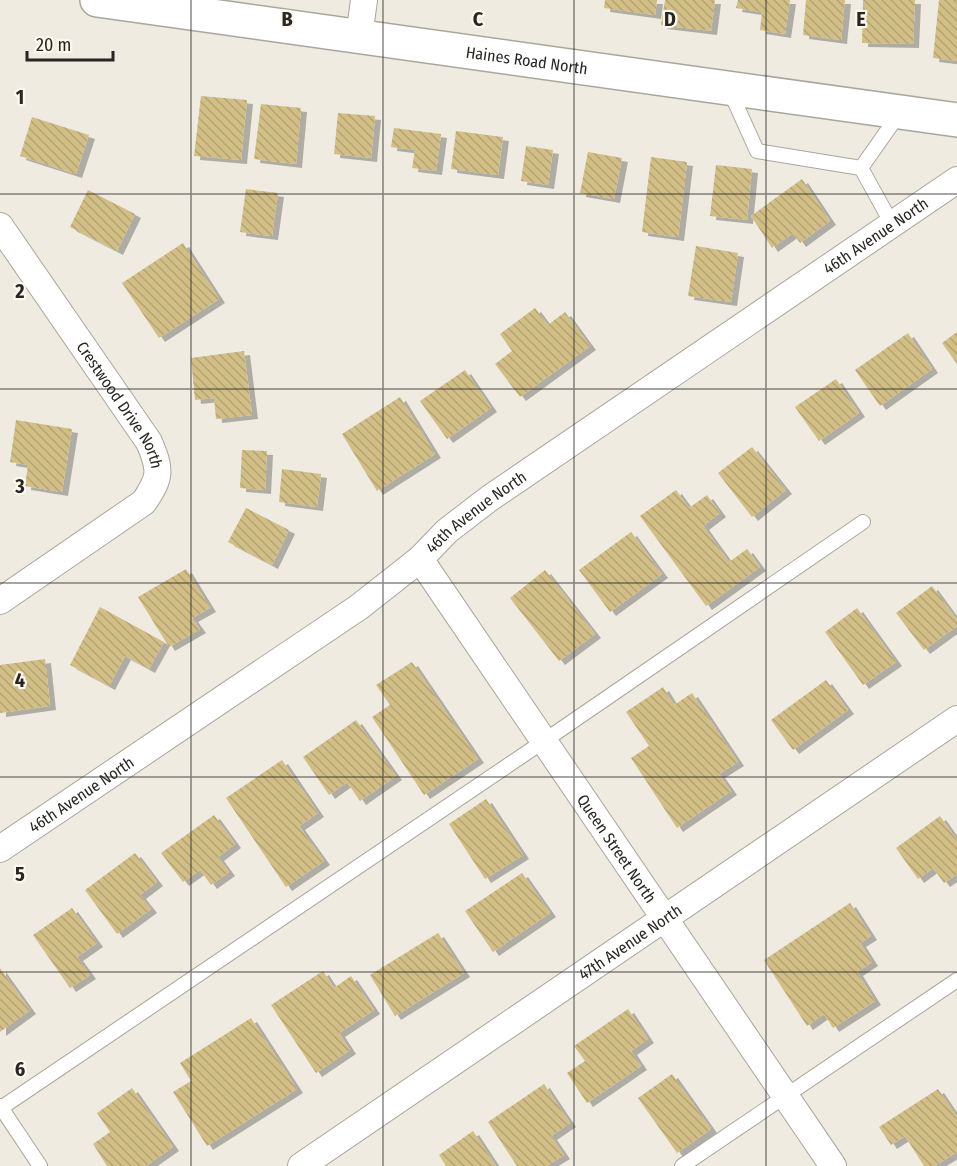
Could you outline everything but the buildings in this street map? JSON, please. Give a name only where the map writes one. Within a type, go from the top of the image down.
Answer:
[{"type":"street","name":"Haines Road North","points":[[97,0],[957,120]]},
{"type":"street","points":[[359,37],[364,0]]},
{"type":"street","name":"46th Avenue North","points":[[0,849],[359,607],[420,560],[447,531],[490,498],[957,180]]},
{"type":"street","name":"Crestwood Drive North","points":[[0,226],[149,442],[159,465],[156,484],[144,502],[0,601]]},
{"type":"street","name":"Queen Street North","points":[[420,560],[833,1166]]},
{"type":"street","name":"47th Avenue North","points":[[301,1166],[957,719]]},
{"type":"lane","points":[[729,89],[757,151],[861,168]]},
{"type":"lane","points":[[861,168],[900,112]]},
{"type":"lane","points":[[861,168],[892,225]]},
{"type":"lane","points":[[40,1166],[1,1107],[544,741],[863,522]]},
{"type":"lane","points":[[682,1166],[957,980]]}]
